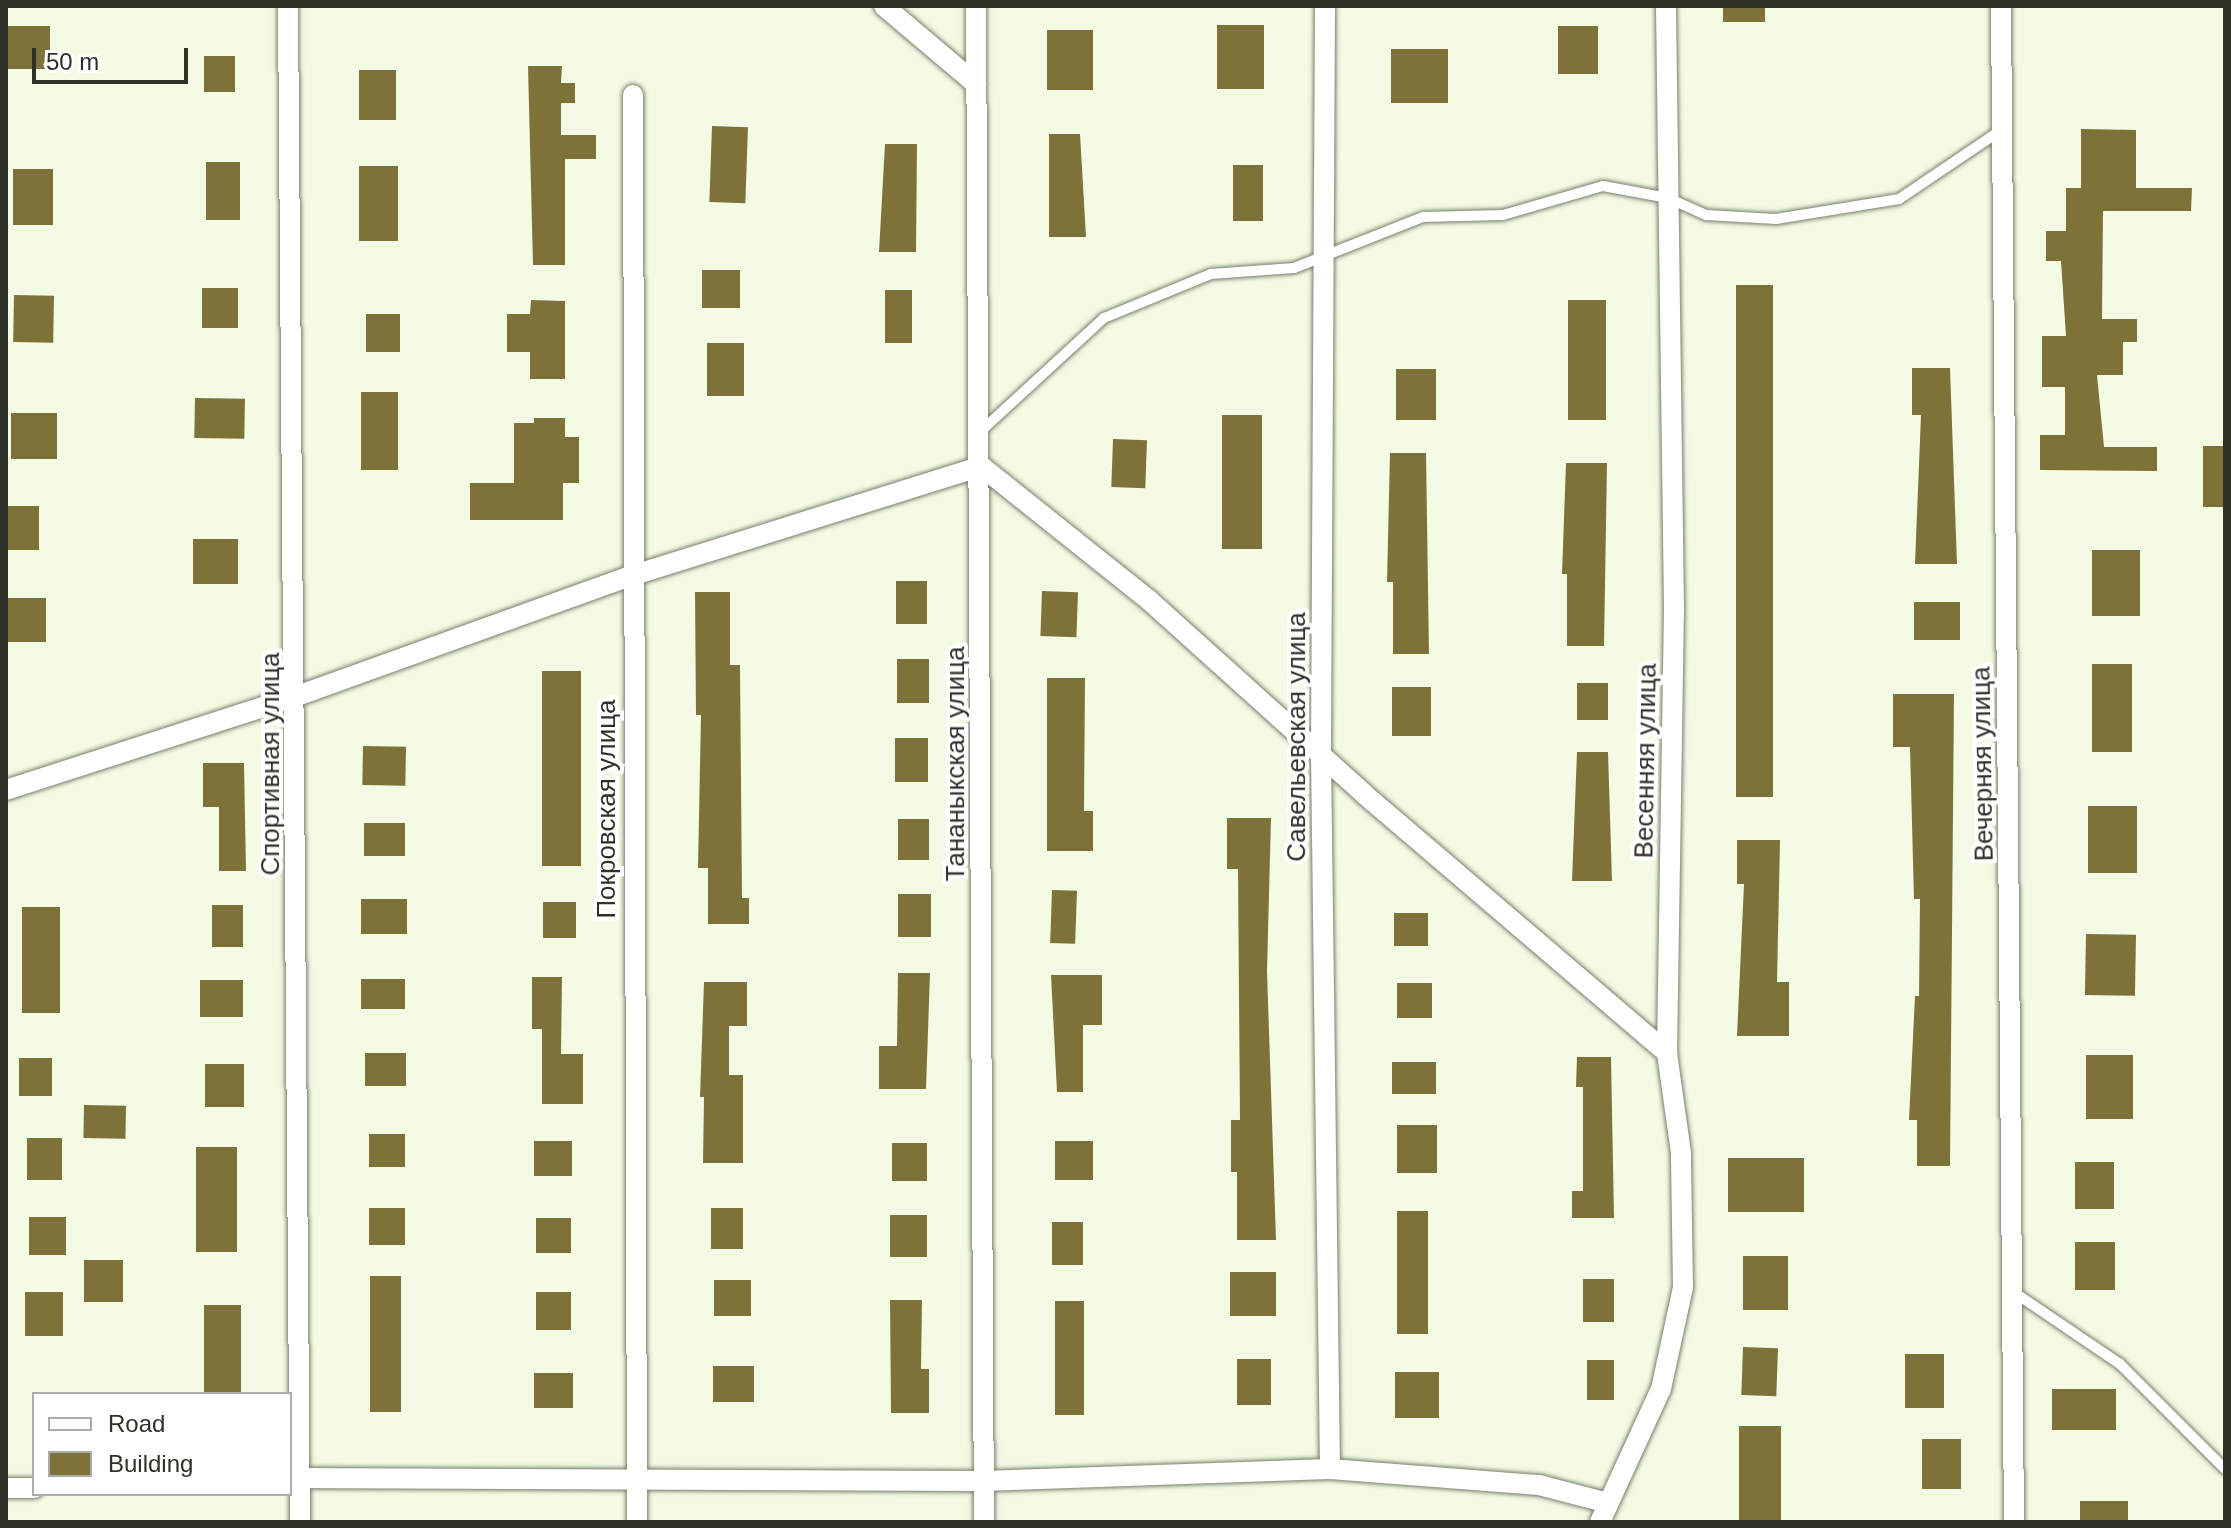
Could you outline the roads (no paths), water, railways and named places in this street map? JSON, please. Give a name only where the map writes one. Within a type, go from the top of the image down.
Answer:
[{"type":"street","name":"Спортивная улица","points":[[288,6],[297,696],[295,1478],[300,1522]]},
{"type":"street","points":[[884,6],[976,84]]},
{"type":"street","name":"Тананыкская улица","points":[[976,6],[981,431],[984,1522]]},
{"type":"street","name":"Савельевская улица","points":[[1325,6],[1327,251],[1321,755],[1330,1469]]},
{"type":"street","name":"Весенняя улица","points":[[1604,1512],[1661,1389],[1683,1287],[1681,1153],[1667,1053],[1674,610],[1666,6]]},
{"type":"street","name":"Вечерняя улица","points":[[2001,6],[2015,1293],[2014,1522]]},
{"type":"street","name":"Покровская улица","points":[[633,95],[631,576],[637,1522]]},
{"type":"street","points":[[6,790],[297,696],[631,576],[981,466],[1150,601],[1321,755],[1667,1053]]},
{"type":"street","points":[[295,1478],[636,1477],[983,1481],[1330,1469],[1539,1485],[1604,1512]]},
{"type":"street","points":[[6,1488],[32,1488]]},
{"type":"lane","points":[[981,431],[1104,318],[1211,274],[1294,268],[1327,251],[1423,217],[1503,215],[1603,186],[1668,198],[1706,215],[1776,219],[1899,199],[2002,130]]},
{"type":"lane","points":[[2015,1293],[2120,1364],[2225,1469]]}]
